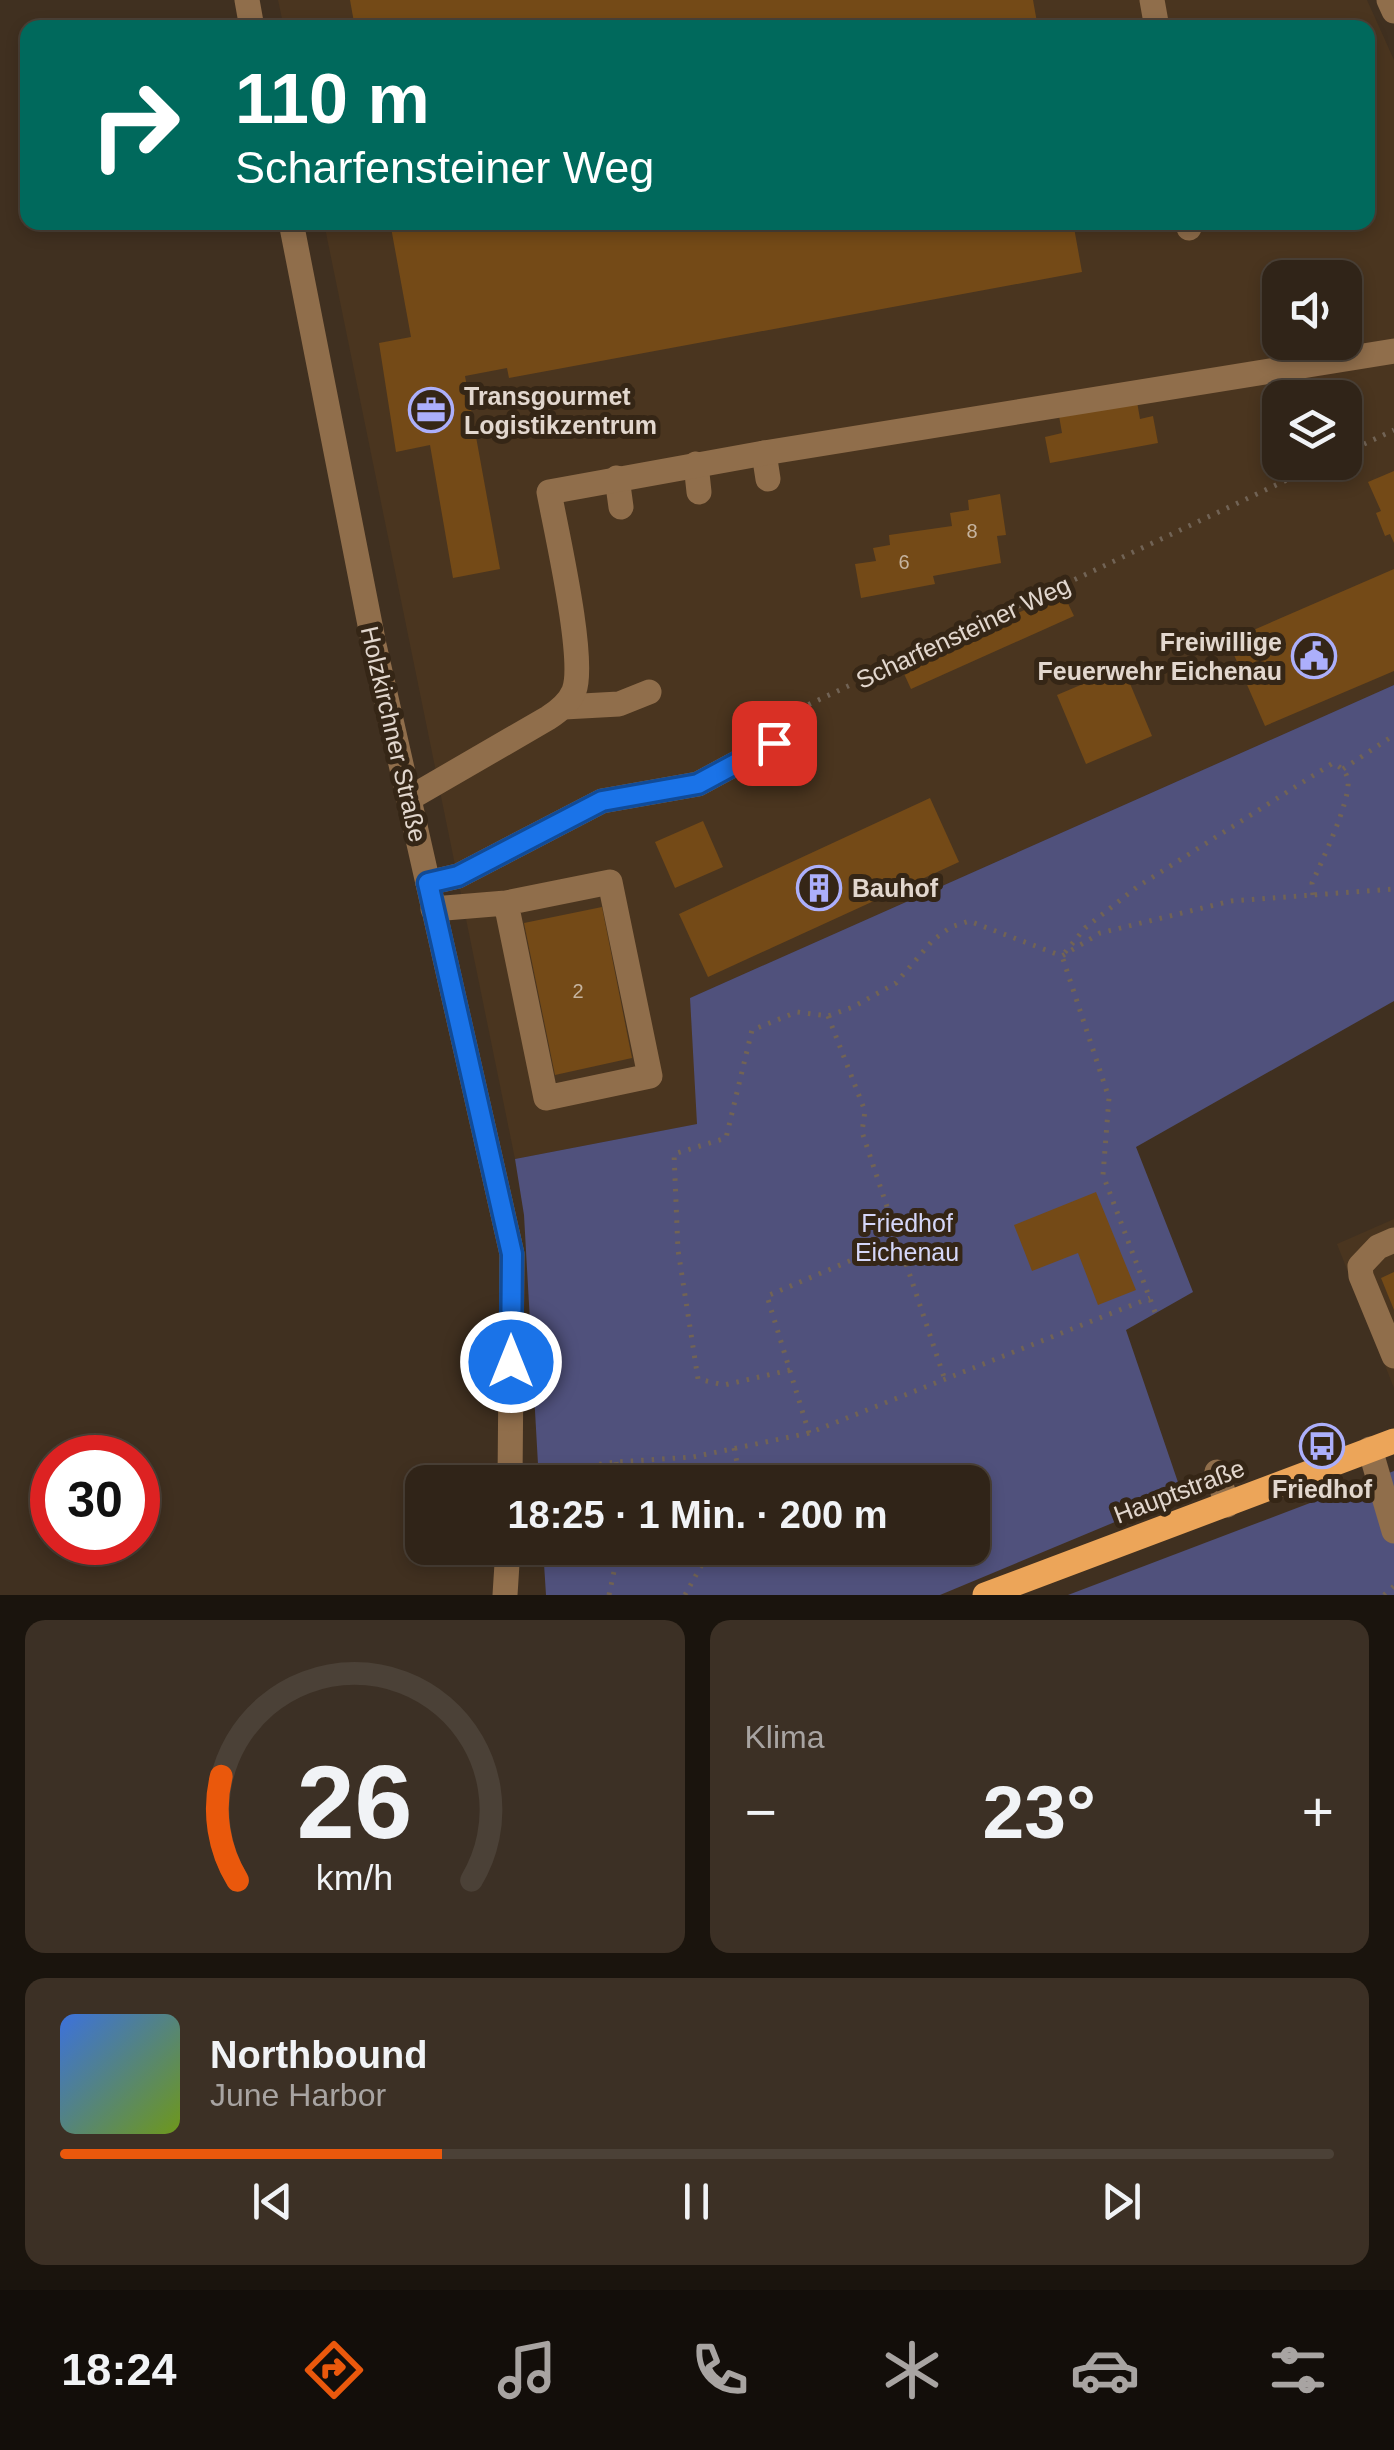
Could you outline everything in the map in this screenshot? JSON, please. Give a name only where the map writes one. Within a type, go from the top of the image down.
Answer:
[{"type":"main road","name":"Hauptstraße","points":[[985,1595],[1382,1445]]},
{"type":"street","points":[[1389,0],[1394,11]]},
{"type":"street","name":"Holzkirchner Straße","points":[[292,230],[374,645],[512,1254],[510,1465]]},
{"type":"street","points":[[410,798],[564,707],[574,692],[576,651],[549,492],[696,464],[1394,351]]},
{"type":"street","points":[[764,453],[768,480]]},
{"type":"street","points":[[696,464],[699,492]]},
{"type":"street","points":[[617,478],[621,508]]},
{"type":"street","points":[[564,707],[619,704],[649,692]]},
{"type":"street","points":[[430,896],[458,876],[602,801],[698,784],[769,734]]},
{"type":"street","points":[[430,896],[506,903],[610,882],[650,1076],[546,1098],[506,903]]},
{"type":"street","points":[[1394,1240],[1378,1247],[1360,1266],[1360,1276],[1394,1356]]},
{"type":"street","points":[[1382,1445],[1394,1531]]},
{"type":"street","points":[[1217,1472],[1227,1505]]},
{"type":"street","points":[[505,1595],[507,1565]]},
{"type":"path","points":[[1362,445],[1394,430]]},
{"type":"path","name":"Scharfensteiner Weg","points":[[769,734],[1288,480]]},
{"type":"path","points":[[1343,768],[1394,735]]},
{"type":"path","points":[[1062,956],[1085,928],[1137,887],[1332,764],[1343,768],[1348,779],[1346,797],[1312,883],[1313,896]]},
{"type":"path","points":[[1062,956],[1100,933],[1232,900],[1394,889]]},
{"type":"path","points":[[790,1370],[724,1385],[698,1379],[678,1250],[674,1154],[726,1138],[752,1030],[797,1012],[828,1016],[896,983],[934,940],[969,921],[1062,956]]},
{"type":"path","points":[[1062,956],[1109,1098],[1103,1175],[1155,1312]]},
{"type":"path","points":[[828,1016],[864,1112],[862,1132],[945,1380]]},
{"type":"path","points":[[809,1433],[768,1296],[899,1240]]},
{"type":"path","points":[[595,1465],[693,1457],[809,1433],[1150,1298]]},
{"type":"path","points":[[734,1448],[738,1465]]},
{"type":"path","points":[[608,1595],[615,1565]]},
{"type":"path","points":[[685,1595],[702,1565]]},
{"type":"path","points":[[1384,1595],[1394,1586]]},
{"type":"shaded area","points":[[278,0],[1367,0],[1394,60],[1394,685],[690,998],[698,1124],[515,1159],[325,230],[1375,230],[1375,20],[282,20]]},
{"type":"shaded area","points":[[1394,1219],[1394,1388],[1337,1244]]},
{"type":"green space","name":"Friedhof Eichenau","points":[[1394,685],[1394,1001],[1136,1147],[1193,1292],[1126,1330],[1182,1494],[940,1595],[546,1595],[544,1565],[990,1565],[990,1465],[538,1465],[524,1215],[515,1159],[697,1124],[690,998]]},
{"type":"green space","points":[[1394,1471],[1394,1595],[1068,1595]]},
{"type":"building","points":[[350,0],[1033,0],[1037,20],[354,20]]},
{"type":"building","name":"Transgourmet Logistikzentrum","points":[[391,230],[1074,230],[1082,272],[509,378],[507,368],[465,376],[500,569],[453,578],[430,445],[396,452],[379,343],[411,337]]},
{"type":"building","points":[[1136,396],[1140,419],[1153,416],[1158,443],[1050,463],[1045,437],[1062,433],[1058,410]]},
{"type":"building","points":[[1394,471],[1394,543],[1390,534],[1385,536],[1376,513],[1381,511],[1368,482]]},
{"type":"building","points":[[1000,494],[1006,535],[997,536],[1001,563],[933,576],[935,584],[861,598],[855,564],[876,561],[873,548],[890,545],[889,535],[952,526],[950,513],[969,510],[968,500]]},
{"type":"building","name":"Freiwillige Feuerwehr Eichenau","points":[[1394,569],[1394,671],[1265,726],[1228,641]]},
{"type":"building","points":[[1063,593],[1074,616],[911,689],[900,665]]},
{"type":"building","points":[[1123,667],[1152,736],[1086,764],[1057,695]]},
{"type":"building","name":"Bauhof","points":[[930,798],[959,862],[708,977],[679,914]]},
{"type":"building","points":[[703,821],[723,867],[675,888],[655,842]]},
{"type":"building","points":[[602,907],[632,1058],[555,1075],[524,923]]},
{"type":"building","points":[[1096,1192],[1136,1290],[1098,1305],[1078,1253],[1032,1271],[1014,1225]]},
{"type":"building","points":[[1394,1272],[1394,1310],[1381,1278]]},
{"type":"place","name":"Transgourmet Logistikzentrum","points":[[431,410]]},
{"type":"place","name":"Freiwillige Feuerwehr Eichenau","points":[[1314,656]]},
{"type":"place","name":"Bauhof","points":[[819,888]]},
{"type":"place","name":"Friedhof","points":[[1322,1446]]},
{"type":"route","points":[[511,1362],[512,1254],[428,883],[458,876],[602,801],[698,784],[774,743]]}]
